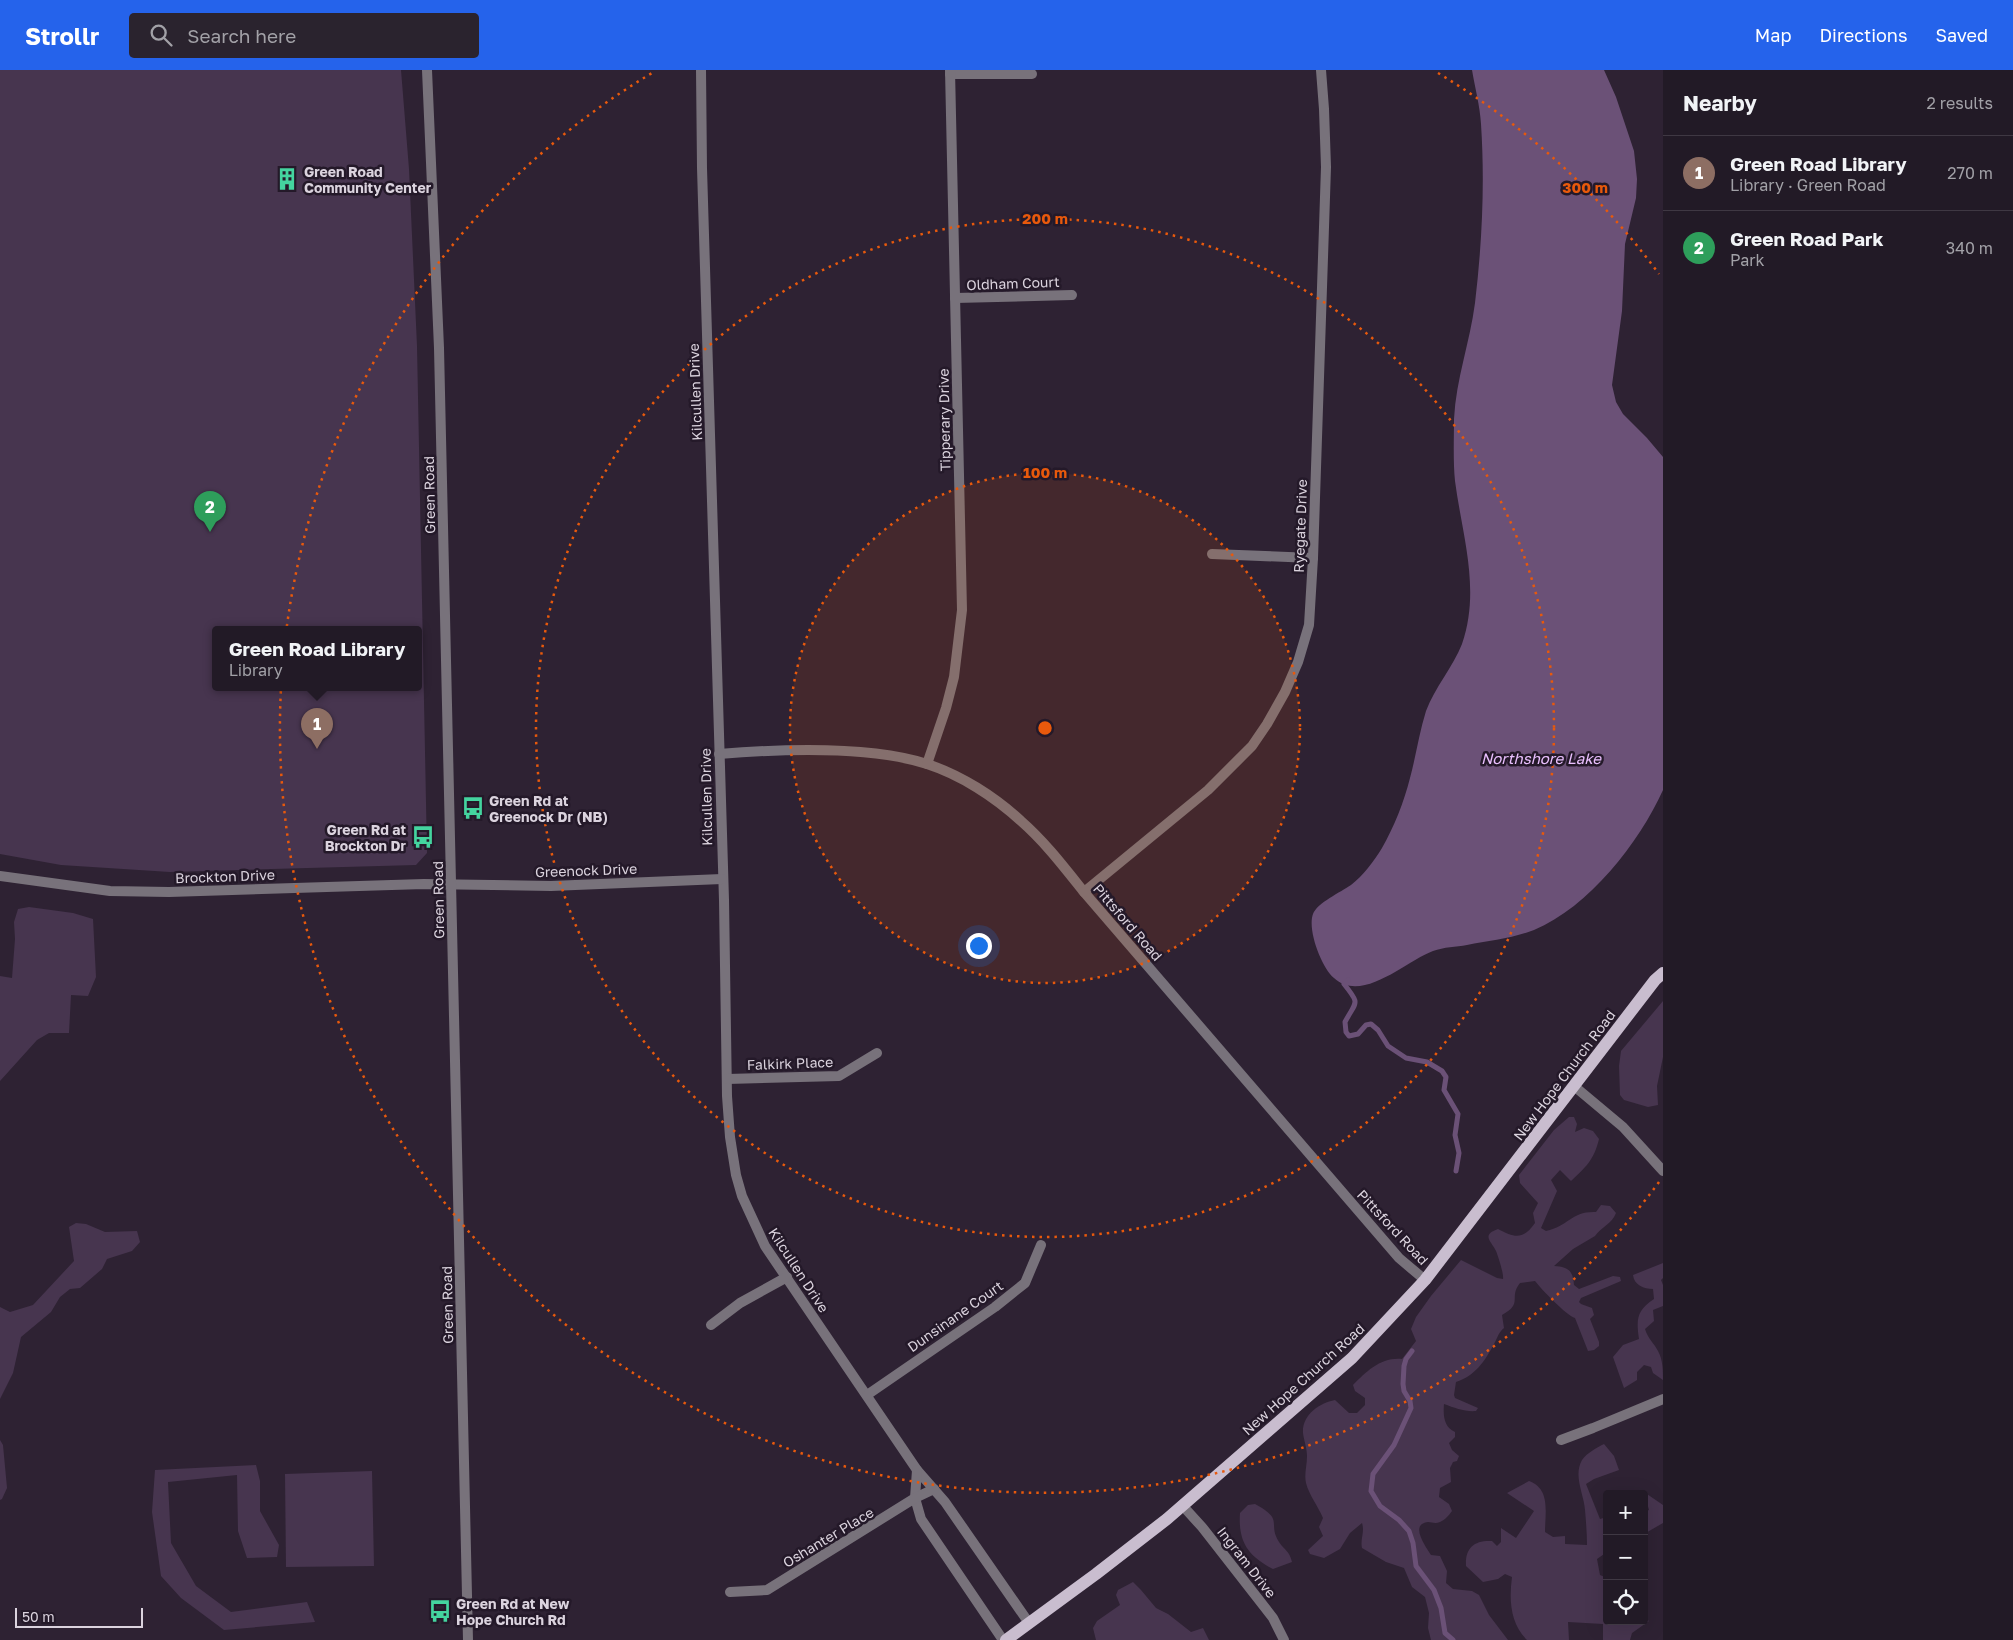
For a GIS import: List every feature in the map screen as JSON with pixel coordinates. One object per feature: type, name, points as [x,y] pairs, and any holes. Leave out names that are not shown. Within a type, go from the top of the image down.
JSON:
[{"type":"main road","name":"New Hope Church Road","points":[[1004,1640],[1096,1574],[1182,1506],[1352,1358],[1425,1280],[1655,980],[1663,973]]},
{"type":"street","name":"Green Road","points":[[427,70],[439,348],[468,1640]]},
{"type":"street","name":"Kilcullen Drive","points":[[701,70],[702,168],[727,1079],[730,1137],[736,1174],[742,1196],[765,1246],[917,1470],[934,1489],[1029,1623]]},
{"type":"street","name":"Ryegate Drive","points":[[1084,892],[1208,790],[1252,746],[1268,724],[1285,692],[1298,662],[1309,625],[1313,558],[1326,168],[1321,70]]},
{"type":"street","points":[[950,72],[1032,74]]},
{"type":"street","name":"Tipperary Drive","points":[[927,764],[946,708],[954,677],[962,610],[950,72]]},
{"type":"street","name":"Oldham Court","points":[[955,298],[1072,295]]},
{"type":"street","points":[[1212,554],[1313,558]]},
{"type":"street","name":"Pittsford Road","points":[[719,754],[834,751],[896,756],[927,764],[949,773],[974,786],[1021,821],[1057,858],[1084,892],[1399,1258],[1425,1280]]},
{"type":"street","name":"Brockton Drive","points":[[0,876],[110,891],[169,892],[451,884]]},
{"type":"street","name":"Greenock Drive","points":[[451,884],[551,886],[722,879]]},
{"type":"street","name":"Falkirk Place","points":[[727,1079],[839,1076],[877,1053]]},
{"type":"street","points":[[1574,1086],[1623,1127],[1663,1171]]},
{"type":"street","name":"Dunsinane Court","points":[[867,1395],[995,1307],[1025,1283],[1041,1245]]},
{"type":"street","points":[[711,1325],[740,1303],[787,1278]]},
{"type":"street","points":[[1561,1440],[1663,1399]]},
{"type":"street","points":[[917,1470],[915,1498],[921,1519],[1004,1640]]},
{"type":"street","name":"Oshanter Place","points":[[730,1592],[767,1590],[915,1498],[934,1489]]},
{"type":"street","name":"Ingram Drive","points":[[1182,1506],[1202,1527],[1273,1618],[1284,1640]]},
{"type":"shaded area","points":[[0,70],[401,70],[409,169],[417,346],[427,853],[416,865],[170,872],[61,865],[0,854]]},
{"type":"shaded area","points":[[29,907],[73,913],[93,919],[96,977],[88,996],[71,995],[69,1033],[49,1033],[37,1040],[0,1081],[0,976],[12,978],[15,939],[14,922],[18,909]]},
{"type":"shaded area","points":[[1663,1001],[1663,1057],[1657,1086],[1658,1105],[1648,1107],[1624,1100],[1620,1095],[1619,1066],[1621,1051]]},
{"type":"shaded area","points":[[1569,1117],[1574,1117],[1577,1124],[1575,1132],[1584,1128],[1593,1131],[1599,1139],[1589,1163],[1571,1181],[1560,1170],[1551,1180],[1557,1191],[1541,1228],[1546,1231],[1554,1229],[1575,1216],[1596,1212],[1601,1205],[1610,1206],[1616,1213],[1612,1220],[1595,1236],[1573,1249],[1554,1266],[1569,1270],[1574,1285],[1579,1289],[1613,1276],[1620,1277],[1621,1281],[1581,1298],[1579,1302],[1592,1308],[1594,1315],[1590,1319],[1599,1342],[1599,1346],[1594,1350],[1588,1351],[1575,1318],[1548,1296],[1535,1281],[1520,1283],[1515,1293],[1514,1304],[1509,1311],[1502,1315],[1504,1328],[1499,1333],[1487,1356],[1474,1372],[1456,1382],[1455,1398],[1478,1408],[1476,1411],[1468,1411],[1444,1404],[1446,1424],[1455,1432],[1455,1437],[1449,1443],[1452,1450],[1459,1456],[1450,1468],[1451,1482],[1440,1488],[1439,1497],[1449,1504],[1452,1511],[1440,1522],[1422,1524],[1419,1531],[1420,1536],[1431,1555],[1440,1556],[1447,1571],[1446,1583],[1453,1589],[1472,1591],[1479,1595],[1489,1615],[1508,1640],[1431,1640],[1428,1628],[1429,1613],[1425,1597],[1412,1587],[1404,1568],[1386,1562],[1362,1548],[1362,1523],[1350,1533],[1340,1549],[1324,1558],[1310,1554],[1308,1550],[1323,1536],[1319,1527],[1323,1518],[1306,1483],[1307,1453],[1303,1427],[1308,1415],[1323,1404],[1335,1400],[1349,1413],[1357,1413],[1365,1405],[1365,1398],[1355,1391],[1353,1385],[1375,1366],[1387,1360],[1402,1359],[1416,1341],[1411,1329],[1416,1317],[1461,1260],[1497,1278],[1503,1279],[1502,1269],[1489,1236],[1498,1229],[1518,1236],[1531,1229],[1535,1223],[1533,1213],[1538,1203],[1520,1183],[1519,1175],[1554,1130]]},
{"type":"shaded area","points":[[76,1223],[86,1224],[105,1232],[137,1231],[140,1242],[132,1251],[107,1259],[102,1269],[80,1288],[70,1289],[60,1297],[51,1312],[21,1337],[13,1373],[0,1399],[0,1307],[10,1312],[33,1305],[74,1261],[69,1227]]},
{"type":"shaded area","points":[[1663,1263],[1663,1278],[1661,1280],[1663,1285],[1663,1306],[1653,1310],[1654,1321],[1645,1329],[1660,1354],[1663,1380],[1653,1373],[1651,1367],[1644,1365],[1637,1372],[1637,1380],[1624,1388],[1613,1357],[1623,1345],[1639,1339],[1639,1316],[1644,1307],[1654,1299],[1653,1289],[1640,1286],[1635,1281],[1633,1275]]},
{"type":"shaded area","points":[[0,1440],[3,1445],[7,1488],[0,1500]]},
{"type":"shaded area","points":[[1604,1444],[1614,1456],[1619,1470],[1586,1484],[1600,1519],[1603,1518],[1603,1555],[1597,1559],[1600,1575],[1603,1576],[1603,1624],[1568,1622],[1569,1640],[1527,1640],[1517,1626],[1512,1611],[1512,1577],[1505,1574],[1498,1579],[1483,1582],[1466,1566],[1467,1554],[1472,1546],[1480,1542],[1492,1541],[1497,1546],[1501,1542],[1501,1528],[1516,1538],[1534,1511],[1507,1493],[1529,1481],[1541,1490],[1544,1496],[1546,1510],[1545,1532],[1553,1537],[1565,1536],[1565,1544],[1587,1545],[1585,1510],[1579,1472],[1582,1460]]},
{"type":"shaded area","points":[[256,1465],[260,1481],[260,1511],[279,1545],[277,1557],[247,1558],[238,1531],[237,1475],[168,1482],[171,1543],[196,1586],[231,1612],[307,1602],[315,1622],[224,1630],[181,1598],[161,1576],[152,1512],[155,1470]]},
{"type":"shaded area","points":[[372,1471],[374,1566],[286,1567],[285,1474]]},
{"type":"shaded area","points":[[1648,1495],[1663,1505],[1663,1523],[1648,1532],[1648,1510]]},
{"type":"shaded area","points":[[1255,1504],[1264,1509],[1273,1518],[1276,1536],[1292,1562],[1273,1569],[1257,1559],[1246,1547],[1241,1532],[1240,1513],[1248,1505]]},
{"type":"shaded area","points":[[1133,1582],[1156,1608],[1168,1614],[1191,1632],[1203,1628],[1209,1640],[1096,1640],[1093,1628],[1097,1621],[1120,1605],[1116,1595],[1118,1590]]},
{"type":"shaded area","points":[[1603,1625],[1643,1625],[1632,1633],[1630,1640],[1603,1640]]},
{"type":"water","name":"Northshore Lake","points":[[1472,70],[1604,70],[1616,97],[1634,151],[1637,179],[1636,198],[1625,244],[1622,311],[1612,385],[1616,402],[1623,414],[1663,457],[1663,790],[1653,810],[1626,852],[1593,890],[1554,920],[1534,930],[1518,935],[1433,951],[1371,984],[1345,985],[1329,973],[1320,958],[1312,929],[1313,914],[1324,902],[1360,877],[1382,848],[1395,823],[1405,796],[1426,711],[1462,644],[1470,603],[1468,562],[1455,481],[1454,419],[1460,375],[1475,303],[1481,236],[1483,169],[1481,124]]},
{"type":"waterway","points":[[1348,980],[1344,984],[1355,1000],[1354,1006],[1345,1022],[1346,1032],[1349,1036],[1358,1034],[1366,1025],[1371,1024],[1378,1030],[1388,1046],[1406,1058],[1427,1062],[1442,1071],[1446,1077],[1444,1090],[1458,1114],[1455,1135],[1459,1153],[1456,1171]]},
{"type":"waterway","points":[[1412,1351],[1406,1359],[1404,1366],[1403,1384],[1411,1408],[1394,1445],[1373,1474],[1371,1491],[1380,1506],[1399,1520],[1409,1531],[1413,1543],[1416,1566],[1434,1590],[1441,1608],[1445,1633],[1453,1640]]},
{"type":"place","name":"Green Road Community Center","points":[[287,179]]},
{"type":"place","name":"Green Road Park","points":[[210,532]]},
{"type":"place","name":"Green Road Library","points":[[317,749]]},
{"type":"place","name":"Green Rd at Greenock Dr (NB)","points":[[473,808]]},
{"type":"place","name":"Green Rd at Brockton Dr","points":[[423,837]]},
{"type":"place","name":"Green Rd at New Hope Church Rd","points":[[440,1611]]}]
